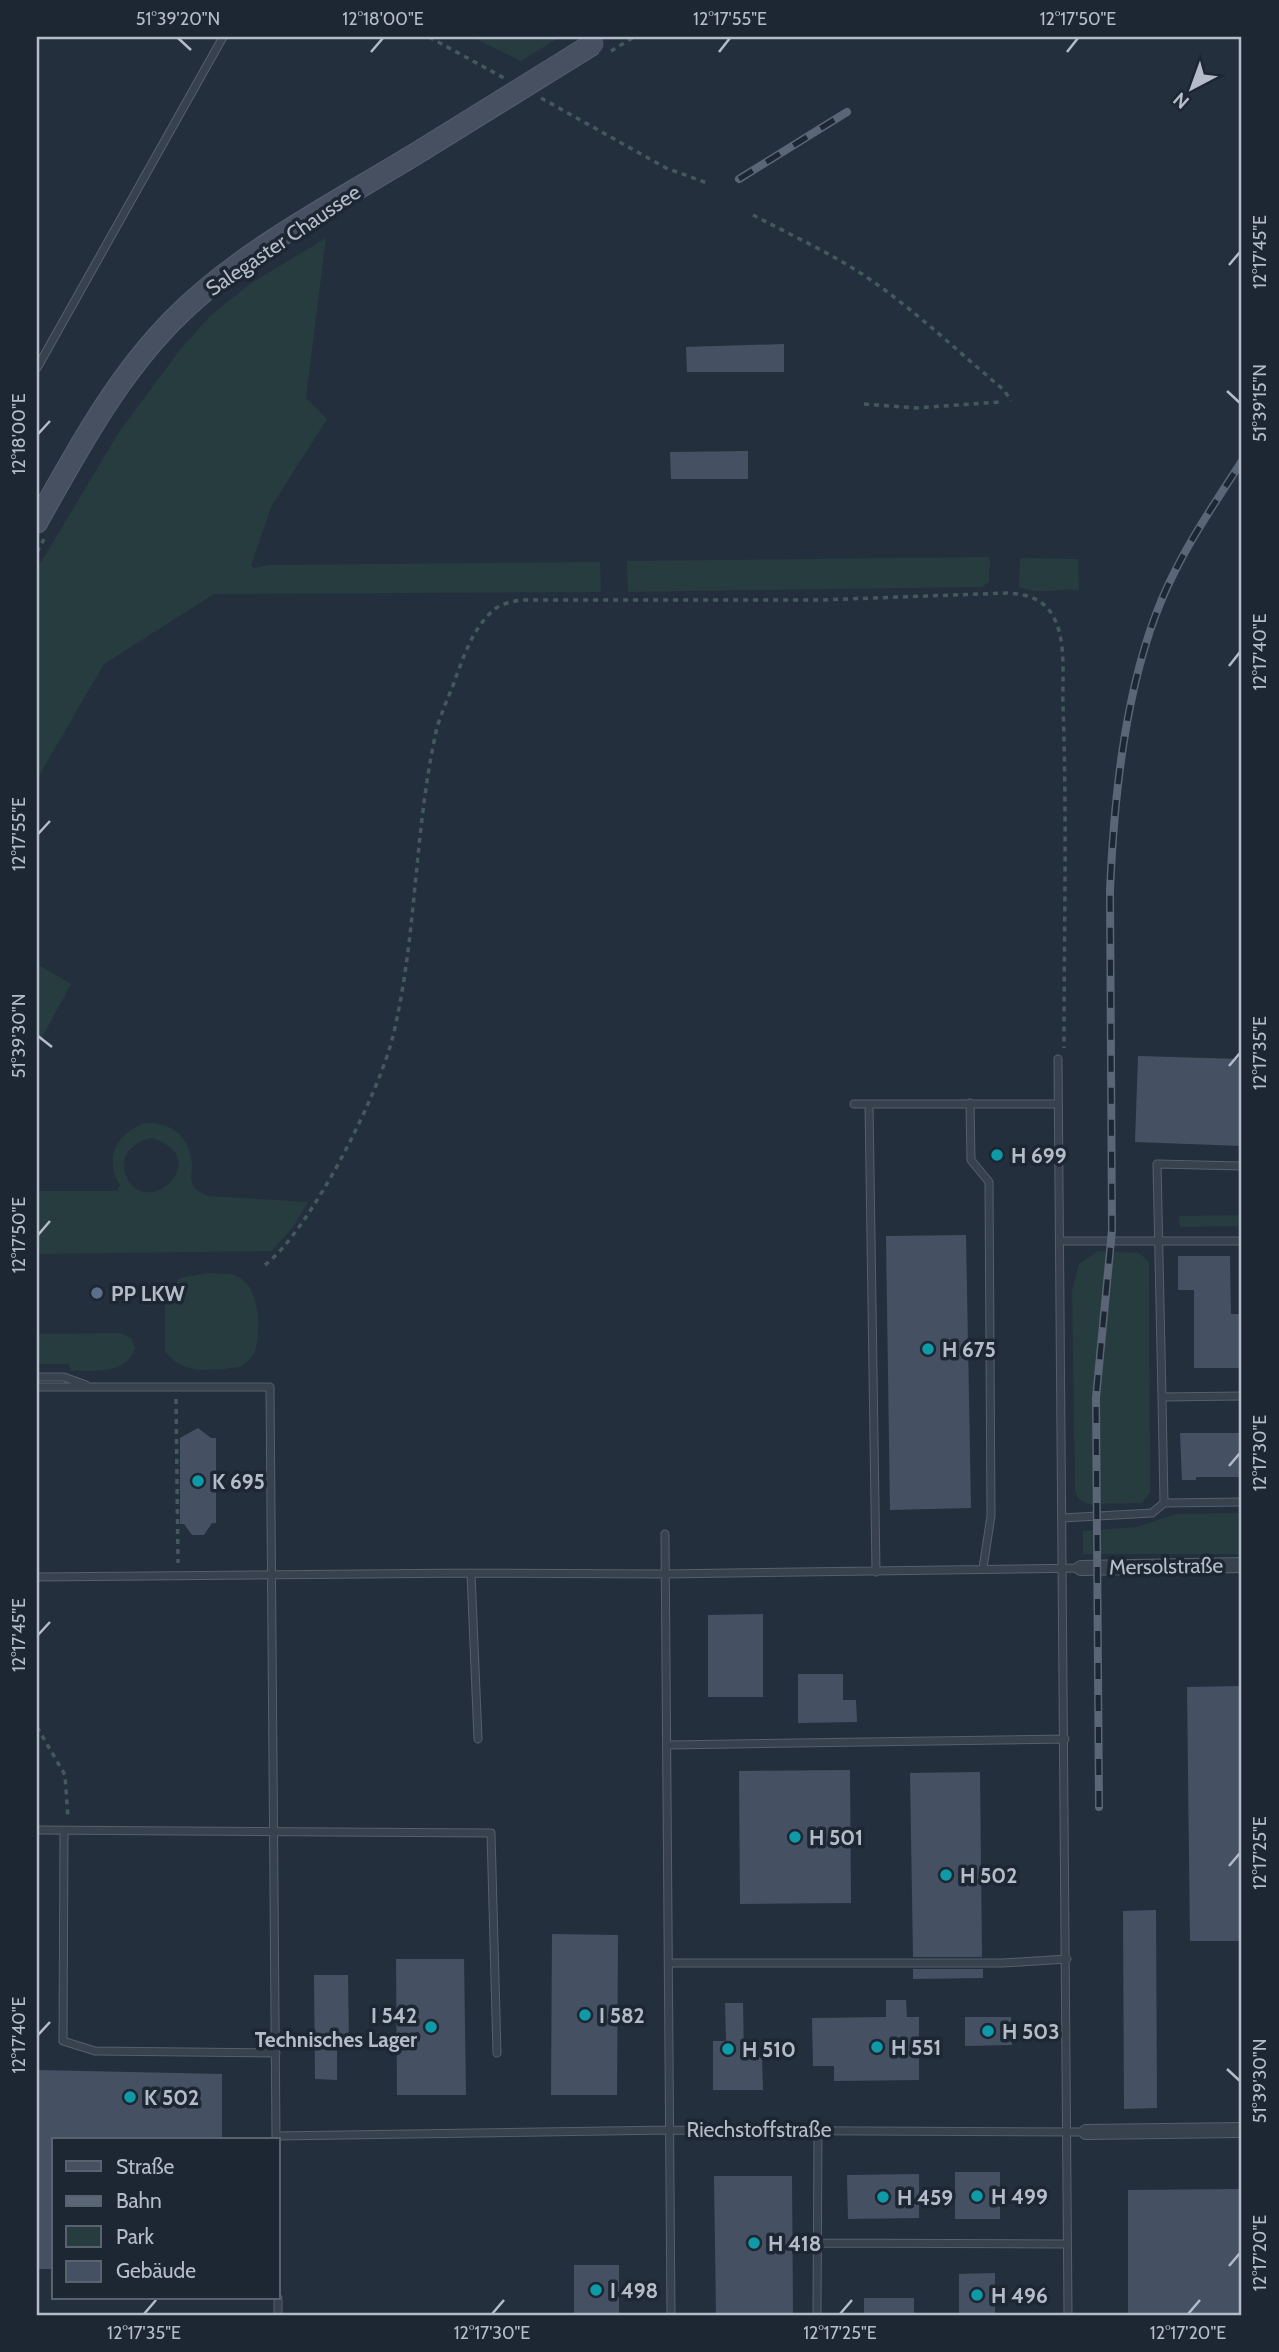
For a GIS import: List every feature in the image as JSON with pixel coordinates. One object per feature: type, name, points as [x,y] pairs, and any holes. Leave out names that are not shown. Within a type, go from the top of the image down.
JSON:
[{"type":"main road","name":"Salegaster Chaussee","points":[[44,525],[120,382],[187,306],[261,250],[422,150],[602,45]]},
{"type":"street","name":"Mersolstraße","points":[[1085,1568],[1242,1565]]},
{"type":"street","name":"Riechstoffstraße","points":[[1087,2132],[1242,2130]]},
{"type":"lane","points":[[37,368],[223,37]]},
{"type":"lane","points":[[1058,1059],[1068,2315]]},
{"type":"lane","points":[[970,1103],[971,1160],[989,1182],[991,1516],[983,1568]]},
{"type":"lane","points":[[854,1104],[1058,1104]]},
{"type":"lane","points":[[869,1104],[876,1572]]},
{"type":"lane","points":[[1164,1503],[1157,1164],[1242,1166]]},
{"type":"lane","points":[[1060,1241],[1242,1241]]},
{"type":"lane","points":[[37,1377],[64,1377],[94,1387]]},
{"type":"lane","points":[[37,1387],[270,1387],[276,2138]]},
{"type":"lane","points":[[1162,1397],[1242,1396]]},
{"type":"lane","points":[[1062,1518],[1152,1513],[1164,1503],[1242,1502]]},
{"type":"lane","points":[[665,1534],[669,1745],[671,2315]]},
{"type":"lane","points":[[37,1577],[665,1574],[1085,1568]]},
{"type":"lane","points":[[471,1573],[478,1739]]},
{"type":"lane","points":[[669,1745],[1065,1740]]},
{"type":"lane","points":[[37,1830],[491,1833],[497,2053]]},
{"type":"lane","points":[[67,1830],[63,2041],[94,2051],[276,2053]]},
{"type":"lane","points":[[670,1963],[1003,1963],[1066,1959]]},
{"type":"lane","points":[[817,2315],[818,2129]]},
{"type":"lane","name":"Riechstoffstraße","points":[[276,2138],[670,2130],[1087,2132]]},
{"type":"lane","points":[[818,2243],[1067,2244]]},
{"type":"path","points":[[429,37],[515,84]]},
{"type":"path","points":[[602,45],[634,37]]},
{"type":"path","points":[[538,97],[666,169],[710,184]]},
{"type":"path","points":[[753,215],[864,276],[930,324],[941,338],[1004,390],[1011,401]]},
{"type":"path","points":[[864,404],[916,408],[999,402]]},
{"type":"path","points":[[37,552],[44,525]]},
{"type":"path","points":[[265,1265],[276,1256],[311,1210],[357,1128],[393,1038],[409,948],[423,811],[437,729],[470,640],[496,607],[519,600],[820,600],[1007,593],[1027,595],[1040,602],[1052,614],[1059,630],[1062,669],[1064,1057],[1058,1059]]},
{"type":"path","points":[[175,1387],[178,1576]]},
{"type":"path","points":[[37,1727],[65,1775],[67,1830]]},
{"type":"green space","points":[[472,37],[560,37],[521,61]]},
{"type":"green space","points":[[326,238],[306,398],[327,419],[271,507],[251,566],[600,562],[601,592],[214,594],[104,664],[37,779],[37,569],[119,432],[179,351],[210,316],[250,284]]},
{"type":"green space","points":[[990,557],[989,582],[982,587],[628,592],[627,561]]},
{"type":"green space","points":[[1020,558],[1078,559],[1079,591],[1036,591],[1019,587]]},
{"type":"green space","points":[[37,964],[71,984],[37,1047]]},
{"type":"green space","points":[[156,1123],[179,1134],[191,1156],[193,1185],[205,1195],[308,1202],[293,1227],[272,1251],[37,1254],[37,1191],[117,1191],[120,1185],[115,1175],[113,1156],[121,1139],[136,1127]],"holes":[[[152,1138],[170,1147],[178,1159],[177,1171],[170,1182],[160,1189],[147,1192],[135,1188],[126,1176],[124,1168],[129,1150],[139,1142]]]},
{"type":"green space","points":[[1242,1215],[1242,1226],[1180,1227],[1179,1216]]},
{"type":"green space","points":[[1098,1251],[1139,1253],[1149,1262],[1150,1492],[1142,1503],[1088,1504],[1078,1499],[1075,1490],[1072,1291],[1079,1264]]},
{"type":"green space","points":[[207,1273],[236,1276],[247,1284],[252,1292],[258,1333],[251,1359],[240,1367],[209,1370],[189,1368],[172,1359],[165,1351],[165,1295],[180,1278]]},
{"type":"green space","points":[[121,1333],[131,1338],[135,1348],[131,1357],[117,1367],[71,1371],[69,1364],[37,1364],[37,1334]]},
{"type":"green space","points":[[1242,1513],[1242,1554],[1083,1554],[1083,1531],[1137,1527],[1176,1514]]},
{"type":"building","points":[[784,344],[784,372],[687,372],[686,347]]},
{"type":"building","points":[[748,451],[748,479],[671,479],[670,452]]},
{"type":"building","points":[[1138,1056],[1242,1059],[1242,1146],[1135,1142]]},
{"type":"building","name":"H 675","points":[[966,1235],[971,1508],[890,1510],[886,1236]]},
{"type":"building","points":[[1178,1256],[1230,1256],[1231,1314],[1242,1314],[1242,1368],[1194,1368],[1194,1290],[1178,1290]]},
{"type":"building","name":"K 695","points":[[198,1428],[211,1438],[216,1438],[216,1523],[212,1523],[204,1535],[192,1535],[184,1524],[180,1524],[180,1438]]},
{"type":"building","points":[[1180,1433],[1242,1433],[1242,1477],[1196,1477],[1196,1480],[1182,1480]]},
{"type":"building","points":[[763,1614],[763,1697],[708,1697],[708,1615]]},
{"type":"building","points":[[798,1674],[843,1674],[843,1700],[856,1700],[857,1722],[798,1723]]},
{"type":"building","points":[[1242,1686],[1242,1941],[1190,1941],[1187,1687]]},
{"type":"building","name":"H 501","points":[[850,1770],[851,1903],[740,1904],[739,1771]]},
{"type":"building","name":"H 502","points":[[980,1772],[982,1957],[913,1957],[910,1773]]},
{"type":"building","points":[[1156,1910],[1157,2108],[1124,2109],[1123,1911]]},
{"type":"building","name":"I 582","points":[[552,1934],[618,1935],[617,2095],[551,2095]]},
{"type":"building","name":"I 542 Technisches Lager","points":[[396,1959],[464,1959],[466,2095],[397,2095]]},
{"type":"building","points":[[913,1969],[983,1969],[983,1978],[913,1979]]},
{"type":"building","points":[[314,1975],[348,1975],[349,2047],[337,2047],[337,2080],[315,2079]]},
{"type":"building","name":"H 551","points":[[886,2000],[906,2000],[907,2017],[919,2017],[919,2039],[941,2039],[941,2055],[919,2056],[919,2080],[834,2081],[834,2066],[813,2066],[812,2018],[886,2017]]},
{"type":"building","name":"H 510","points":[[725,2003],[743,2003],[744,2057],[762,2057],[763,2090],[713,2090],[713,2041],[726,2041]]},
{"type":"building","name":"H 503","points":[[965,2017],[1011,2017],[1012,2045],[965,2046]]},
{"type":"building","name":"K 502","points":[[37,2070],[222,2074],[222,2138],[52,2138],[52,2269],[37,2269]]},
{"type":"building","name":"H 499","points":[[955,2172],[1000,2172],[1000,2219],[955,2219]]},
{"type":"building","name":"H 459","points":[[919,2174],[919,2218],[848,2219],[847,2175]]},
{"type":"building","name":"H 418","points":[[714,2176],[792,2176],[793,2315],[716,2315]]},
{"type":"building","points":[[1242,2189],[1242,2315],[1128,2315],[1128,2190]]},
{"type":"building","name":"I 498","points":[[574,2265],[619,2265],[619,2315],[574,2315]]},
{"type":"building","name":"H 496","points":[[995,2273],[995,2315],[959,2315],[959,2274]]},
{"type":"building","points":[[864,2298],[914,2298],[914,2315],[864,2315]]},
{"type":"railway","points":[[739,179],[847,112]]},
{"type":"railway","points":[[1099,1807],[1096,1398],[1112,1230],[1110,891],[1118,781],[1130,705],[1149,633],[1162,599],[1189,545],[1242,461]]},
{"type":"place","name":"H 699","points":[[997,1155]]},
{"type":"place","name":"PP LKW","points":[[97,1293]]},
{"type":"place","name":"H 675","points":[[928,1349]]},
{"type":"place","name":"K 695","points":[[198,1481]]},
{"type":"place","name":"H 501","points":[[795,1837]]},
{"type":"place","name":"H 502","points":[[946,1875]]},
{"type":"place","name":"I 582","points":[[585,2015]]},
{"type":"place","name":"I 542 Technisches Lager","points":[[431,2027]]},
{"type":"place","name":"H 503","points":[[988,2031]]},
{"type":"place","name":"H 551","points":[[877,2047]]},
{"type":"place","name":"H 510","points":[[728,2049]]},
{"type":"place","name":"K 502","points":[[130,2097]]},
{"type":"place","name":"H 499","points":[[977,2196]]},
{"type":"place","name":"H 459","points":[[883,2197]]},
{"type":"place","name":"H 418","points":[[754,2243]]},
{"type":"place","name":"I 498","points":[[596,2290]]},
{"type":"place","name":"H 496","points":[[977,2295]]}]
